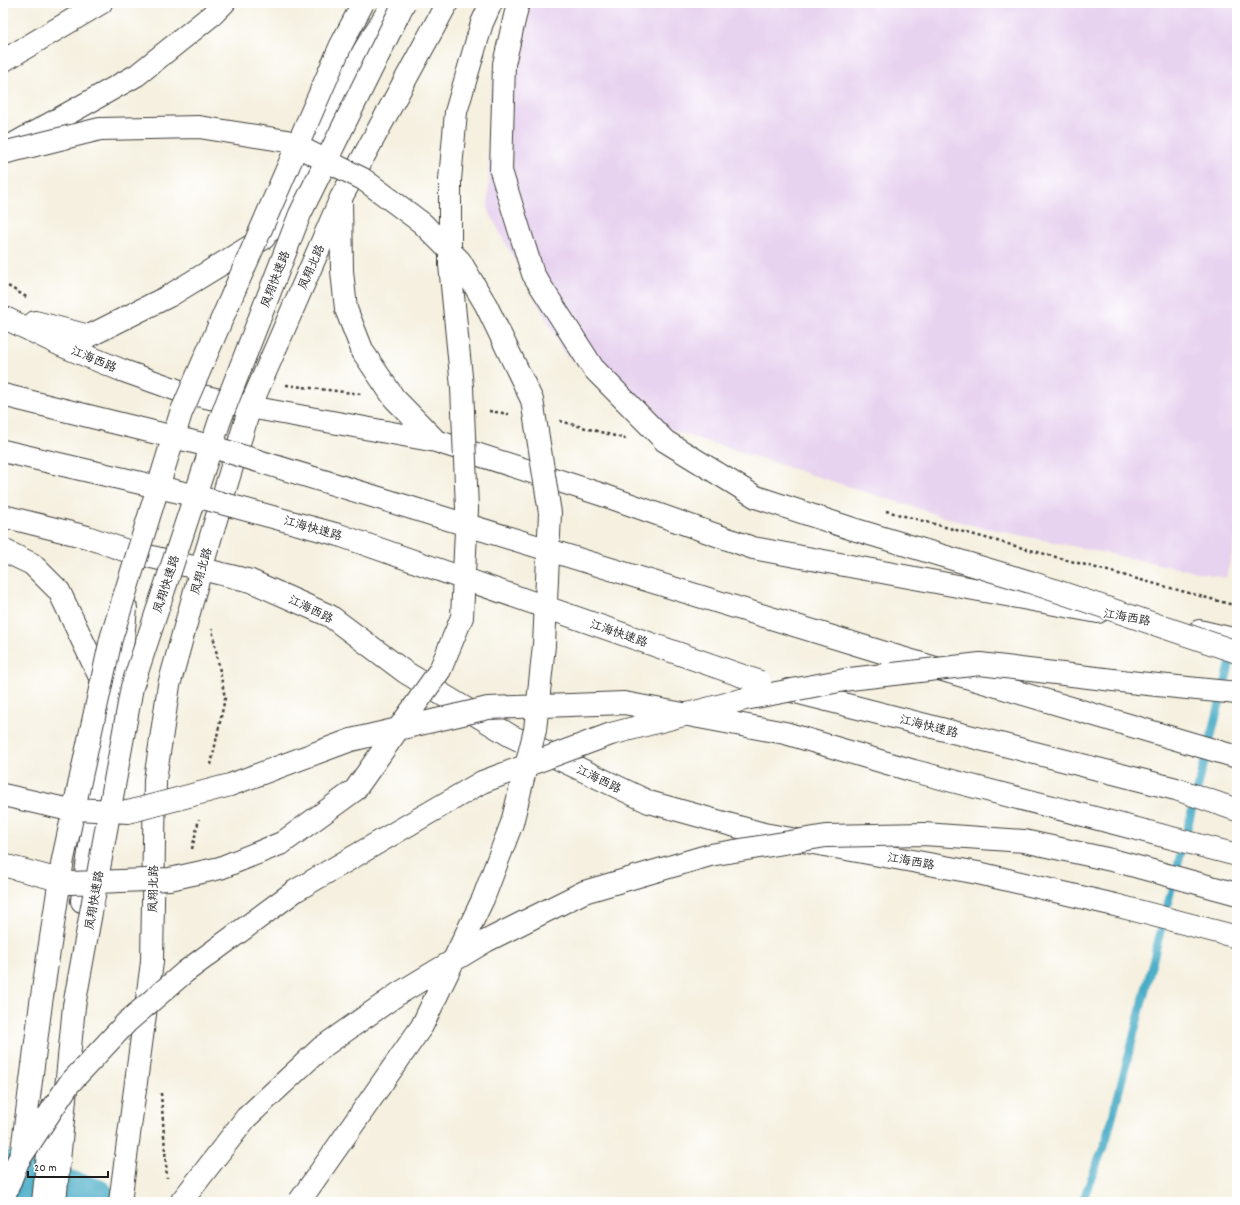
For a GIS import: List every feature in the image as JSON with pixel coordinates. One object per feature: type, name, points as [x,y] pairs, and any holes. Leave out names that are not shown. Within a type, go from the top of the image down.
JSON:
[{"type":"main road","points":[[3,61],[101,3]]},
{"type":"main road","points":[[3,150],[138,75],[212,15],[224,3]]},
{"type":"main road","points":[[16,1202],[41,1003],[63,859],[111,639],[181,413],[338,52],[363,3]]},
{"type":"main road","points":[[43,1202],[49,1129],[102,763],[116,711],[126,602],[127,551],[180,391],[190,366],[268,235],[348,77],[393,3]]},
{"type":"main road","name":"凤翔快速路","points":[[55,1202],[74,1006],[132,687],[220,420],[297,222],[404,3]]},
{"type":"main road","name":"凤翔北路","points":[[122,1193],[152,962],[155,780],[169,685],[201,569],[250,407],[341,198],[447,3]]},
{"type":"main road","points":[[3,865],[71,883],[170,879],[220,868],[282,843],[355,790],[440,670],[462,617],[467,509],[462,387],[450,265],[450,180],[456,112],[482,23],[491,3]]},
{"type":"main road","points":[[518,3],[504,64],[501,171],[533,274],[593,368],[665,441],[756,496],[853,528],[1030,582],[1237,652]]},
{"type":"main road","points":[[3,154],[100,129],[199,127],[287,141],[363,179],[422,223],[460,261],[486,305],[532,400],[550,513],[544,645],[535,730],[512,823],[482,899],[422,1026],[299,1202]]},
{"type":"main road","points":[[341,198],[342,271],[346,309],[363,352],[394,398],[436,441]]},
{"type":"main road","points":[[3,315],[89,336],[169,296],[268,235]]},
{"type":"main road","name":"江海西路","points":[[3,315],[84,355],[180,391],[250,407],[436,441],[606,496],[753,548],[1212,633],[1237,640]]},
{"type":"main road","points":[[3,395],[206,445],[885,653],[1189,744],[1234,756]]},
{"type":"main road","name":"江海快速路","points":[[3,451],[188,494],[339,535],[760,682],[1176,789],[1227,808]]},
{"type":"main road","name":"江海西路","points":[[3,516],[87,537],[127,551],[251,580],[330,616],[405,672],[511,736],[649,802],[764,834],[978,873],[1115,905],[1228,935]]},
{"type":"main road","points":[[3,550],[32,564],[59,591],[116,711]]},
{"type":"main road","points":[[3,1199],[18,1161],[69,1084],[127,1022],[185,972],[295,891],[482,782],[611,734],[745,699],[850,679],[980,664],[1237,693]]},
{"type":"main road","points":[[3,794],[61,808],[128,812],[230,785],[351,740],[488,708],[624,703],[785,733],[914,771],[1237,855]]},
{"type":"main road","points":[[181,1202],[246,1118],[321,1048],[398,994],[486,941],[584,892],[710,855],[826,836],[924,834],[1024,842],[1116,861],[1237,894]]},
{"type":"path","points":[[3,283],[30,299]]},
{"type":"path","points":[[261,382],[394,398]]},
{"type":"path","points":[[485,410],[516,415]]},
{"type":"path","points":[[553,420],[629,440]]},
{"type":"path","points":[[880,509],[1237,606]]},
{"type":"shaded area","points":[[510,3],[1237,3],[1237,533],[1226,578],[967,524],[649,423],[564,353],[488,210],[490,97]]},
{"type":"waterway","points":[[1082,1202],[1107,1138],[1233,652]]},
{"type":"waterway","points":[[3,1174],[93,1202]]}]
